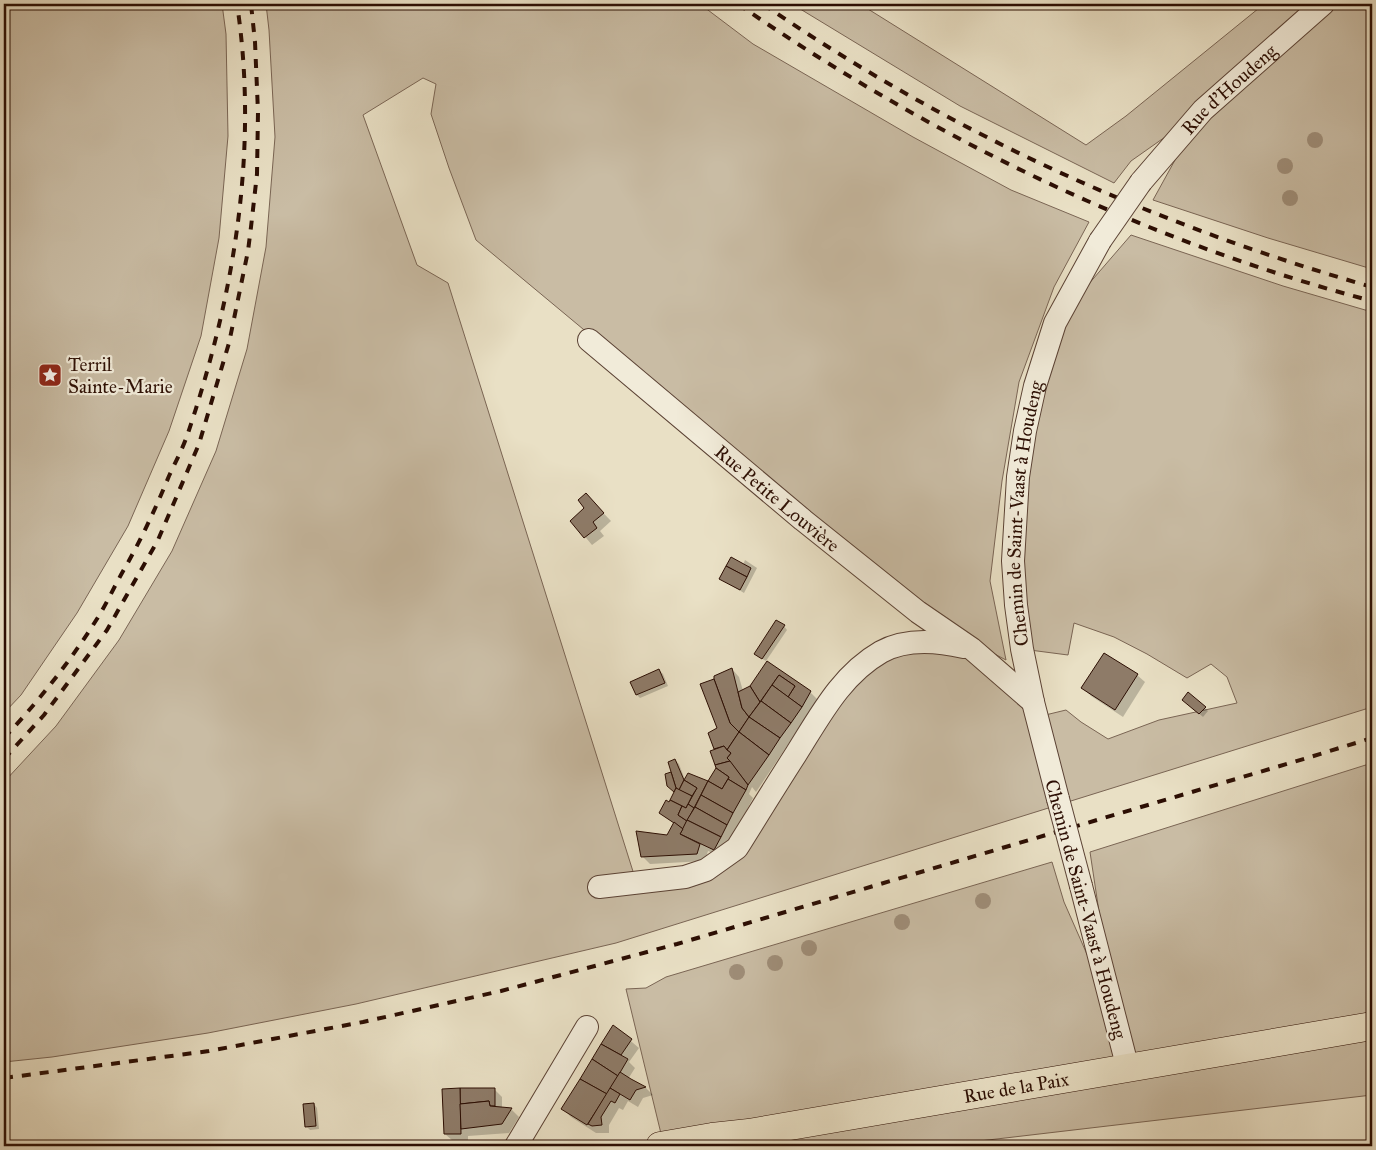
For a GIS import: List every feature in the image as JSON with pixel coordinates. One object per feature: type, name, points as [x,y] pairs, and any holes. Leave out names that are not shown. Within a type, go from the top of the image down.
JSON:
[{"type":"main road","name":"Rue de la Paix","points":[[660,1146],[750,1133],[1372,1026]]},
{"type":"street","name":"Rue d'Houdeng","points":[[1141,182],[1203,110],[1323,4]]},
{"type":"street","name":"Chemin de Saint-Vaast à Houdeng","points":[[1128,1069],[1033,702],[1018,622],[1013,561],[1018,477],[1025,431],[1035,386],[1056,323],[1100,241],[1141,182]]},
{"type":"street","name":"Rue Petite Louvière","points":[[589,340],[803,520],[902,600],[972,648],[1033,702]]},
{"type":"street","points":[[599,887],[685,877],[706,870],[737,848],[833,695],[856,670],[882,651],[911,644],[946,643],[972,648]]},
{"type":"street","points":[[516,1146],[587,1027]]},
{"type":"shaded area","points":[[4,4],[222,4],[226,34],[228,136],[219,238],[201,336],[169,431],[128,526],[77,613],[21,695],[4,713]]},
{"type":"shaded area","points":[[266,4],[700,4],[753,44],[913,137],[1011,190],[1089,222],[1054,287],[1019,382],[1002,481],[990,581],[1006,660],[964,638],[869,567],[476,240],[431,114],[436,84],[423,78],[363,115],[417,265],[448,283],[636,881],[724,858],[833,695],[882,651],[972,649],[1037,717],[1066,710],[1108,739],[1159,720],[1237,703],[1227,677],[1211,664],[1187,678],[1114,637],[1074,623],[1068,655],[1022,649],[1013,561],[1055,323],[1131,235],[1283,286],[1372,312],[1372,707],[616,943],[356,1004],[208,1033],[52,1057],[4,1062],[4,782],[56,726],[119,640],[172,551],[216,451],[247,349],[266,247],[275,137]]},
{"type":"shaded area","points":[[792,4],[860,4],[1086,145],[1126,116],[1264,4],[1372,4],[1372,269],[1268,238],[1153,200],[1202,111],[1131,161],[1114,183],[960,106]]},
{"type":"shaded area","points":[[1372,763],[1372,1095],[937,1146],[664,1146],[626,989],[646,988],[666,977],[1052,862],[1064,902],[1115,1018],[1090,852]]},
{"type":"building","points":[[586,493],[604,513],[593,522],[597,528],[584,538],[570,521],[584,508],[578,500]]},
{"type":"building","points":[[731,557],[751,568],[747,577],[726,566]]},
{"type":"building","points":[[726,566],[747,577],[740,590],[719,579]]},
{"type":"building","points":[[776,620],[785,625],[762,659],[754,654]]},
{"type":"building","points":[[1104,653],[1138,674],[1115,710],[1081,688]]},
{"type":"building","points":[[767,661],[811,691],[802,707],[788,697],[795,686],[779,675],[760,702],[750,686]]},
{"type":"building","points":[[732,668],[742,708],[749,717],[739,732],[730,723],[714,679],[714,676]]},
{"type":"building","points":[[659,669],[665,683],[636,695],[630,682]]},
{"type":"building","points":[[779,675],[795,686],[788,697],[772,685]]},
{"type":"building","points":[[714,679],[730,723],[739,732],[727,750],[724,746],[714,749],[708,733],[717,728],[700,684]]},
{"type":"building","points":[[772,685],[802,707],[791,723],[761,701]]},
{"type":"building","points":[[750,686],[760,702],[749,717],[742,708],[738,692]]},
{"type":"building","points":[[1188,692],[1206,707],[1199,714],[1182,700]]},
{"type":"building","points":[[761,701],[791,723],[780,738],[749,717]]},
{"type":"building","points":[[749,717],[780,738],[769,755],[739,732]]},
{"type":"building","points":[[739,732],[769,755],[748,785],[727,758],[731,753],[727,750]]},
{"type":"building","points":[[724,746],[731,753],[727,758],[730,761],[715,765],[710,751]]},
{"type":"building","points":[[675,759],[684,780],[679,790],[676,788],[668,762]]},
{"type":"building","points":[[730,761],[748,785],[746,790],[728,779],[729,777],[716,768],[715,765]]},
{"type":"building","points":[[716,768],[729,777],[722,789],[708,781]]},
{"type":"building","points":[[671,772],[676,788],[674,792],[667,786],[665,774]]},
{"type":"building","points":[[688,773],[708,781],[694,808],[688,804],[697,788],[684,780]]},
{"type":"building","points":[[728,779],[746,790],[733,813],[701,795],[708,781],[722,789]]},
{"type":"building","points":[[684,780],[697,788],[692,796],[679,790]]},
{"type":"building","points":[[676,788],[692,796],[686,808],[670,800]]},
{"type":"building","points":[[701,795],[733,813],[727,825],[695,807]]},
{"type":"building","points":[[666,800],[682,806],[678,815],[687,821],[683,829],[659,813]]},
{"type":"building","points":[[688,804],[694,808],[687,821],[678,815],[682,806],[686,808]]},
{"type":"building","points":[[695,807],[727,825],[721,837],[687,820]]},
{"type":"building","points":[[687,820],[721,837],[714,850],[680,834]]},
{"type":"building","points":[[674,822],[683,829],[680,834],[700,844],[697,854],[641,857],[636,831],[667,835]]},
{"type":"building","points":[[613,1025],[632,1039],[621,1055],[601,1044]]},
{"type":"building","points":[[601,1044],[628,1059],[618,1076],[592,1059]]},
{"type":"building","points":[[592,1059],[618,1076],[607,1094],[580,1079]]},
{"type":"building","points":[[620,1072],[646,1087],[636,1090],[630,1100],[610,1088]]},
{"type":"building","points":[[580,1079],[607,1094],[587,1125],[561,1109]]},
{"type":"building","points":[[460,1088],[495,1088],[495,1106],[490,1106],[489,1101],[460,1104]]},
{"type":"building","points":[[460,1088],[461,1134],[444,1134],[442,1089]]},
{"type":"building","points":[[610,1088],[620,1094],[615,1103],[611,1101],[601,1117],[602,1125],[592,1126],[588,1124]]},
{"type":"building","points":[[489,1101],[490,1106],[512,1108],[502,1124],[461,1129],[460,1104]]},
{"type":"building","points":[[314,1103],[316,1126],[305,1127],[303,1104]]},
{"type":"railway","points":[[4,738],[52,682],[99,616],[147,526],[181,451],[204,384],[229,277],[238,223],[243,168],[245,114],[243,59],[237,4]]},
{"type":"railway","points":[[4,759],[44,715],[107,630],[158,540],[199,444],[229,343],[248,251],[251,227],[257,174],[258,112],[255,42],[251,4]]},
{"type":"railway","points":[[738,4],[812,53],[887,99],[964,141],[1042,180],[1122,216],[1204,248],[1287,277],[1372,301]]},
{"type":"railway","points":[[763,4],[834,51],[907,94],[981,134],[1056,171],[1132,204],[1211,234],[1290,262],[1372,287]]},
{"type":"railway","points":[[4,1078],[209,1051],[363,1022],[501,991],[677,944],[1372,738]]},
{"type":"place","name":"Terril Sainte-Marie","points":[[50,375]]}]
